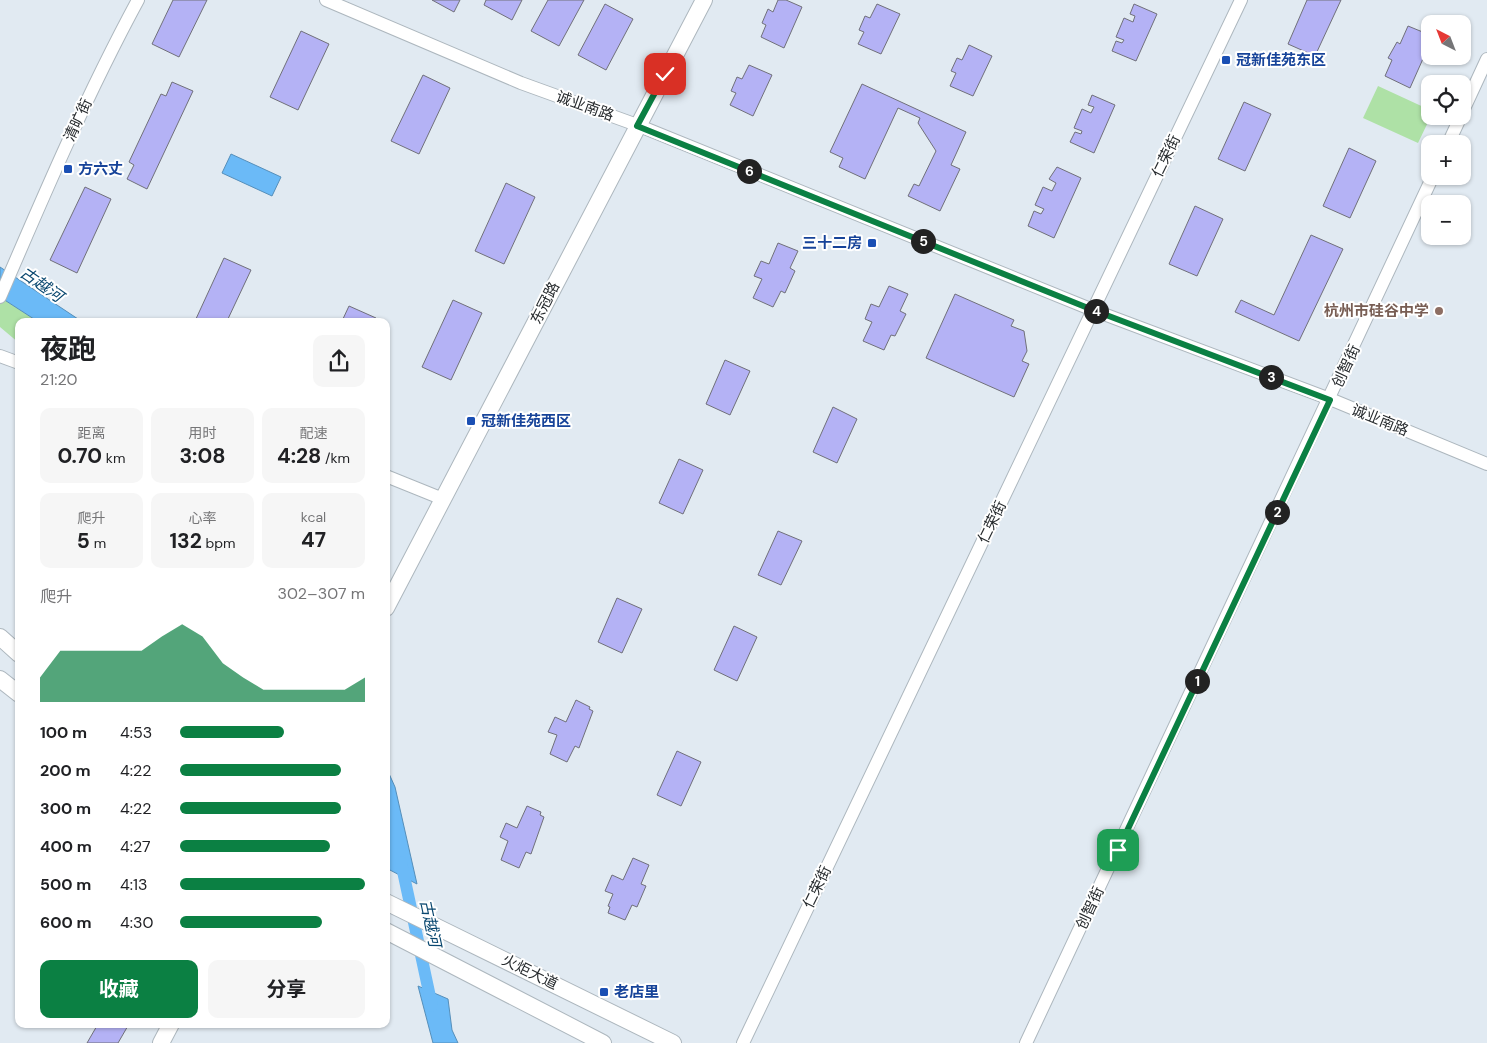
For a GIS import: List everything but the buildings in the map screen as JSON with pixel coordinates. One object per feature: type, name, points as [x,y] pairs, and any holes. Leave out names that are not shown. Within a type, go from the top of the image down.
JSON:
[{"type":"main road","name":"东冠路","points":[[390,600],[704,0]]},
{"type":"main road","points":[[0,637],[15,650]]},
{"type":"main road","points":[[0,679],[15,691]]},
{"type":"main road","name":"火炬大道","points":[[390,904],[673,1043]]},
{"type":"main road","name":"火炬大道","points":[[393,935],[603,1043]]},
{"type":"main road","points":[[161,1043],[169,1028]]},
{"type":"street","name":"清旷街","points":[[0,297],[105,62],[138,0]]},
{"type":"street","name":"诚业南路","points":[[326,0],[521,83],[637,126],[1093,310],[1330,400],[1487,464]]},
{"type":"street","name":"仁荣街","points":[[743,1043],[1241,0]]},
{"type":"street","points":[[1471,94],[1487,59]]},
{"type":"street","name":"创智街","points":[[1026,1043],[1430,185]]},
{"type":"street","points":[[0,356],[15,362]]},
{"type":"street","points":[[390,478],[443,498]]},
{"type":"green space","points":[[1378,86],[1421,106],[1421,125],[1427,125],[1418,143],[1363,118]]},
{"type":"green space","points":[[0,297],[32,318],[15,318],[15,340],[0,327]]},
{"type":"water","points":[[231,154],[281,177],[272,196],[222,173]]},
{"type":"water","points":[[0,267],[76,318],[32,318],[0,297]]},
{"type":"water","points":[[390,776],[395,787],[417,884],[390,870]]},
{"type":"water","points":[[418,986],[448,999],[452,1030],[458,1043],[433,1043]]},
{"type":"waterway","name":"古越河","points":[[401,862],[432,1006]]},
{"type":"place","name":"冠新佳苑东区","points":[[1226,60]]},
{"type":"place","name":"方六丈","points":[[68,169]]},
{"type":"place","name":"三十二房","points":[[872,243]]},
{"type":"place","name":"杭州市硅谷中学","points":[[1439,311]]},
{"type":"place","name":"冠新佳苑西区","points":[[471,421]]},
{"type":"place","name":"老店里","points":[[604,992]]},
{"type":"route","points":[[665,74],[637,126],[1093,310],[1330,400],[1118,850]]}]
